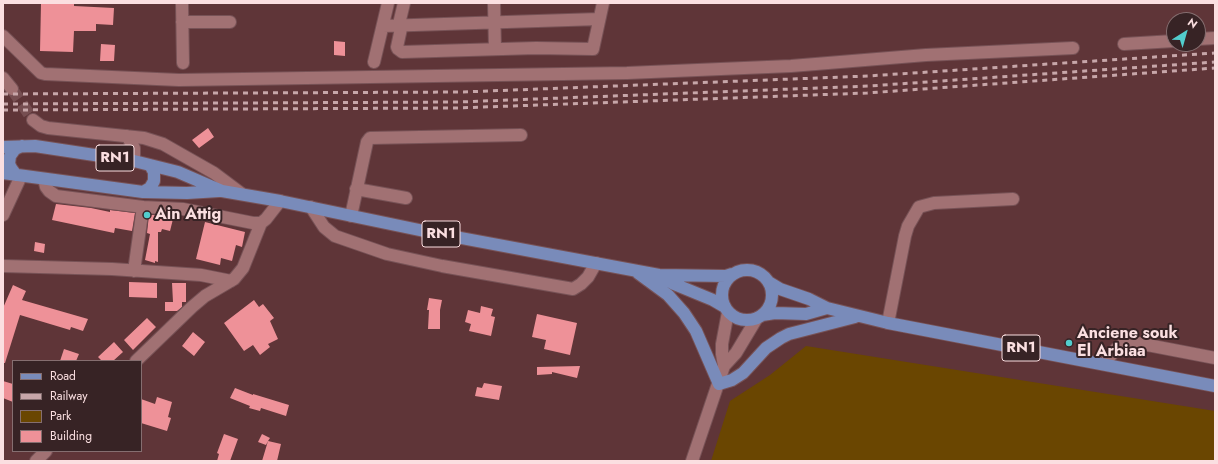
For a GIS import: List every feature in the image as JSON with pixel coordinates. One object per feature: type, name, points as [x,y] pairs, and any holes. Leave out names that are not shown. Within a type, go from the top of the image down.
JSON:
[{"type":"main road","points":[[18,175],[10,168],[10,160],[12,152],[22,146]]},
{"type":"main road","name":"RN1","points":[[3,147],[35,146],[134,161],[178,172],[222,191]]},
{"type":"main road","points":[[143,192],[150,188],[154,181],[154,172],[150,165]]},
{"type":"main road","name":"RN1","points":[[3,173],[143,192],[186,193],[222,191],[659,275],[726,276],[732,274]]},
{"type":"main road","points":[[633,270],[658,287],[677,304],[684,313],[696,331],[719,384],[732,380],[743,373],[766,348],[789,334],[859,316]]},
{"type":"main road","points":[[744,270],[756,271],[770,283],[772,288],[772,300],[770,306],[759,317],[751,320],[738,319],[727,309],[722,301],[722,289],[732,274],[744,270]]},
{"type":"main road","name":"RN1","points":[[659,275],[674,284],[714,300],[727,309]]},
{"type":"main road","name":"RN1","points":[[770,283],[780,289],[809,299],[827,308],[888,323],[1215,386]]},
{"type":"main road","name":"RN1","points":[[759,317],[775,313],[806,314],[827,308]]},
{"type":"street","points":[[182,3],[183,64]]},
{"type":"street","points":[[374,62],[388,3]]},
{"type":"street","points":[[404,3],[397,46],[402,52],[536,48],[593,49],[603,3]]},
{"type":"street","points":[[494,3],[495,49]]},
{"type":"street","points":[[383,26],[401,24],[599,19]]},
{"type":"street","points":[[182,22],[230,22]]},
{"type":"street","points":[[3,36],[41,73],[45,74],[179,80],[627,73],[791,66],[926,55],[1073,48]]},
{"type":"street","points":[[1124,44],[1166,41]]},
{"type":"street","points":[[3,78],[12,89]]},
{"type":"street","points":[[33,120],[41,126],[48,128],[144,138],[163,144],[214,173],[242,194]]},
{"type":"street","points":[[351,216],[367,142],[370,138],[521,135]]},
{"type":"street","points":[[127,136],[134,148],[134,161]]},
{"type":"street","points":[[3,215],[18,175]]},
{"type":"street","points":[[44,179],[44,183],[48,191],[56,196],[143,207],[183,209],[253,223],[261,223],[266,220],[280,201]]},
{"type":"street","points":[[356,188],[406,198]]},
{"type":"street","points":[[888,323],[905,236],[908,226],[919,207],[934,203],[1012,199]]},
{"type":"street","points":[[134,271],[143,207]]},
{"type":"street","points":[[311,207],[324,227],[335,236],[387,254],[442,266],[573,289],[582,284],[596,263]]},
{"type":"street","points":[[137,360],[205,296],[231,281],[240,273],[261,223]]},
{"type":"street","points":[[3,266],[112,269],[201,275],[231,281]]},
{"type":"street","points":[[692,461],[724,366],[722,344],[727,309]]},
{"type":"street","points":[[724,366],[736,353],[759,317]]},
{"type":"street","points":[[1105,364],[1116,349],[1132,342],[1215,358]]},
{"type":"street","points":[[36,461],[45,452]]},
{"type":"green space","points":[[806,346],[1215,411],[1215,461],[711,461],[730,401],[770,375]]},
{"type":"building","points":[[41,3],[74,3],[74,6],[114,8],[113,25],[96,24],[96,31],[74,31],[73,52],[40,51]]},
{"type":"building","points":[[334,41],[345,42],[345,56],[334,55]]},
{"type":"building","points":[[101,44],[115,45],[114,61],[100,61]]},
{"type":"building","points":[[208,128],[214,137],[199,148],[192,140]]},
{"type":"building","points":[[56,204],[110,212],[110,210],[135,213],[132,231],[115,228],[114,233],[52,220]]},
{"type":"building","points":[[149,215],[159,215],[173,219],[170,231],[162,229],[161,232],[158,232],[158,262],[155,261],[155,263],[145,260],[150,234],[147,233]]},
{"type":"building","points":[[205,222],[245,232],[242,247],[236,245],[232,261],[221,258],[220,265],[196,259]]},
{"type":"building","points":[[35,242],[45,244],[44,253],[34,251]]},
{"type":"building","points":[[129,282],[157,283],[157,298],[129,297]]},
{"type":"building","points":[[172,283],[186,283],[186,302],[182,302],[182,307],[177,311],[165,311],[165,302],[173,302]]},
{"type":"building","points":[[13,285],[26,291],[22,300],[88,319],[83,331],[71,327],[70,330],[20,315],[5,363],[3,363],[3,308]]},
{"type":"building","points":[[429,298],[442,300],[440,310],[440,329],[428,329],[429,310],[427,310]]},
{"type":"building","points":[[254,300],[259,307],[263,304],[274,318],[270,321],[278,339],[268,344],[270,347],[260,355],[253,345],[244,351],[224,323]]},
{"type":"building","points":[[481,306],[493,309],[491,316],[495,317],[491,336],[469,331],[471,324],[465,322],[468,310],[480,313]]},
{"type":"building","points":[[537,314],[577,323],[570,355],[544,349],[546,340],[532,337]]},
{"type":"building","points":[[147,318],[156,327],[133,350],[124,340]]},
{"type":"building","points":[[193,332],[205,342],[194,356],[182,346]]},
{"type":"building","points":[[114,342],[123,352],[114,360],[101,360],[98,357]]},
{"type":"building","points":[[64,349],[79,354],[76,360],[60,360]]},
{"type":"building","points":[[580,366],[577,378],[552,372],[552,374],[537,375],[537,367]]},
{"type":"building","points":[[3,381],[12,384],[12,402],[3,398]]},
{"type":"building","points":[[484,383],[502,386],[499,400],[475,396],[477,387],[482,388]]},
{"type":"building","points":[[235,388],[253,395],[289,405],[286,416],[261,408],[260,411],[249,408],[250,406],[230,398]]},
{"type":"building","points":[[157,397],[172,402],[168,417],[171,418],[167,431],[142,423],[142,399],[155,404]]},
{"type":"building","points":[[224,434],[238,439],[230,461],[217,461],[219,454],[217,453]]},
{"type":"building","points":[[262,434],[270,438],[266,445],[258,442]]},
{"type":"building","points":[[268,441],[281,444],[277,461],[262,461]]},
{"type":"tunnel","points":[[12,89],[33,120]]},
{"type":"railway","points":[[3,94],[463,92],[868,76],[1215,53]]},
{"type":"railway","points":[[3,104],[459,102],[869,86],[1215,62]]},
{"type":"railway","points":[[3,110],[457,108],[867,93],[1215,68]]},
{"type":"place","name":"Ain Attig","points":[[147,215]]},
{"type":"place","name":"Anciene souk El Arbiaa","points":[[1069,343]]}]
